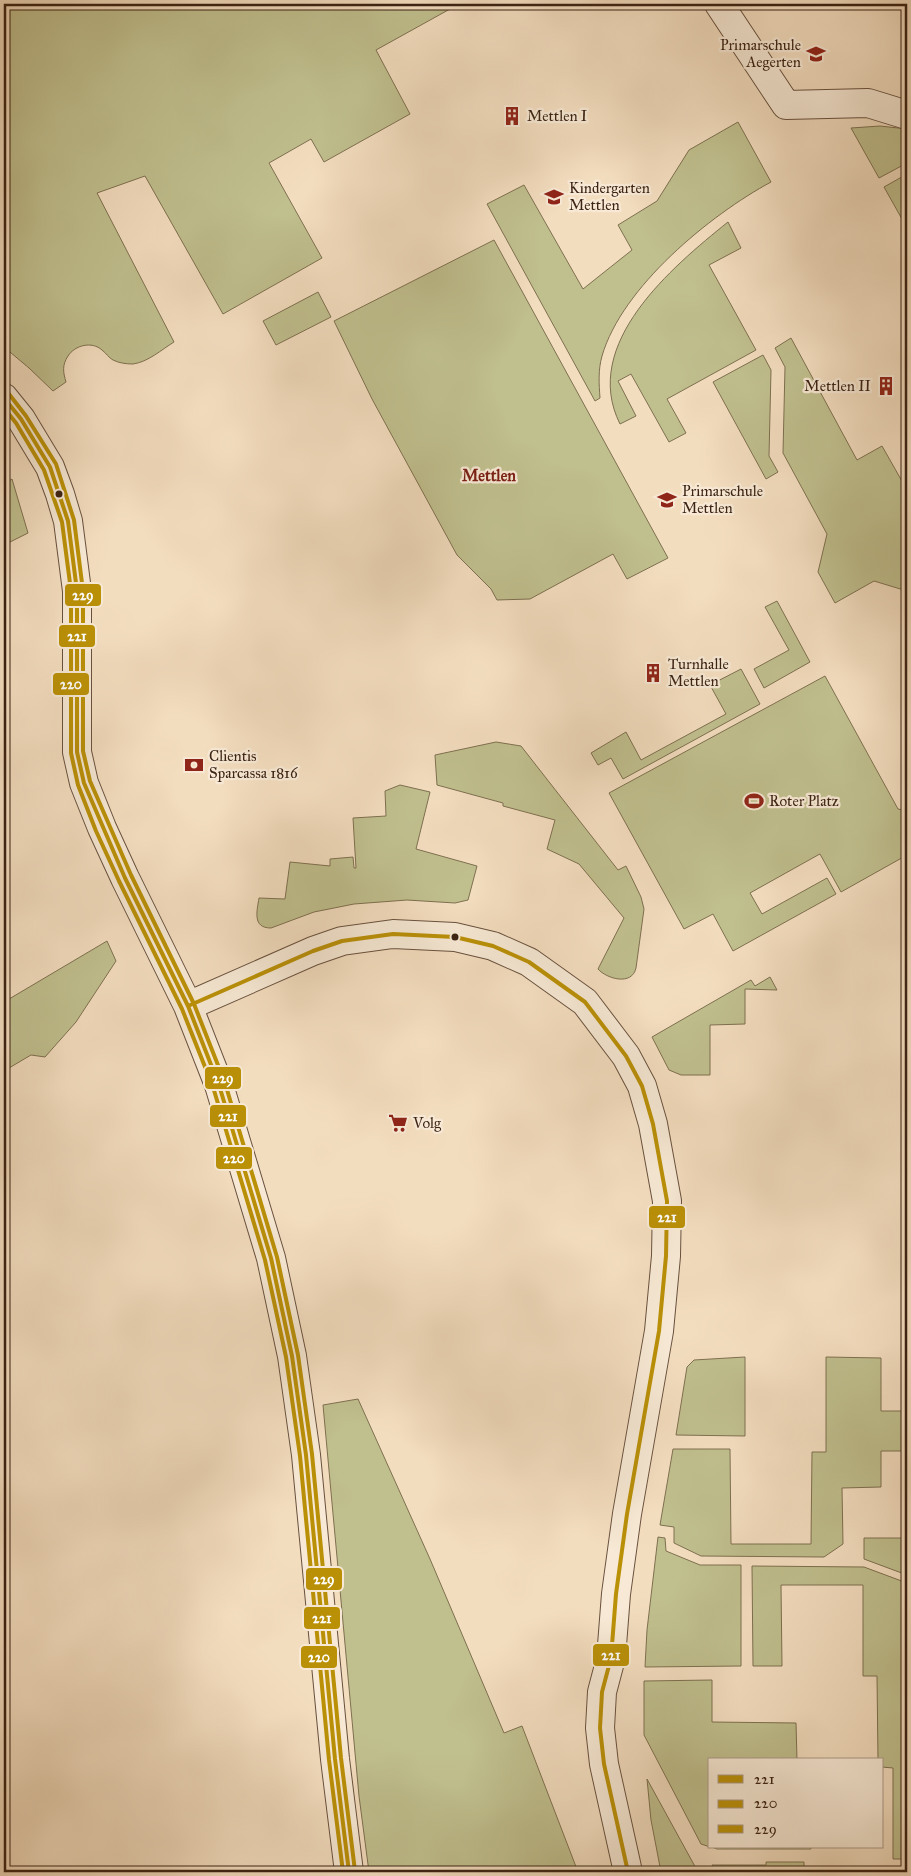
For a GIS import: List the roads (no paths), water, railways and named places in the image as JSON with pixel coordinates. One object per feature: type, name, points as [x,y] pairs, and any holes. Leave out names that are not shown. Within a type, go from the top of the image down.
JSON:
[{"type":"street","points":[[719,4],[786,104],[868,102],[907,115]]},
{"type":"street","points":[[4,398],[21,419],[50,466],[68,521],[77,591],[76,708],[77,752],[80,768],[102,828],[188,1006],[219,1085],[272,1258],[292,1356],[306,1455],[335,1758],[349,1872]]},
{"type":"street","points":[[188,1006],[262,973],[342,941],[393,934],[455,937],[493,946],[529,962],[585,1002],[630,1063],[642,1086],[654,1124],[667,1201],[666,1256],[659,1332],[627,1514],[616,1594],[611,1658],[602,1692],[600,1728],[604,1764],[628,1872]]},
{"type":"place","name":"Primarschule Aegerten","points":[[816,54]]},
{"type":"place","name":"Mettlen I","points":[[512,116]]},
{"type":"place","name":"Kindergarten Mettlen","points":[[554,197]]},
{"type":"place","name":"Mettlen II","points":[[886,386]]},
{"type":"place","name":"Primarschule Mettlen","points":[[667,500]]},
{"type":"place","name":"Turnhalle Mettlen","points":[[653,673]]},
{"type":"place","name":"Clientis Sparcassa 1816","points":[[194,765]]},
{"type":"place","name":"Roter Platz","points":[[754,801]]},
{"type":"place","name":"Volg","points":[[398,1123]]},
{"type":"district","name":"Mettlen","points":[[489,475]]}]
